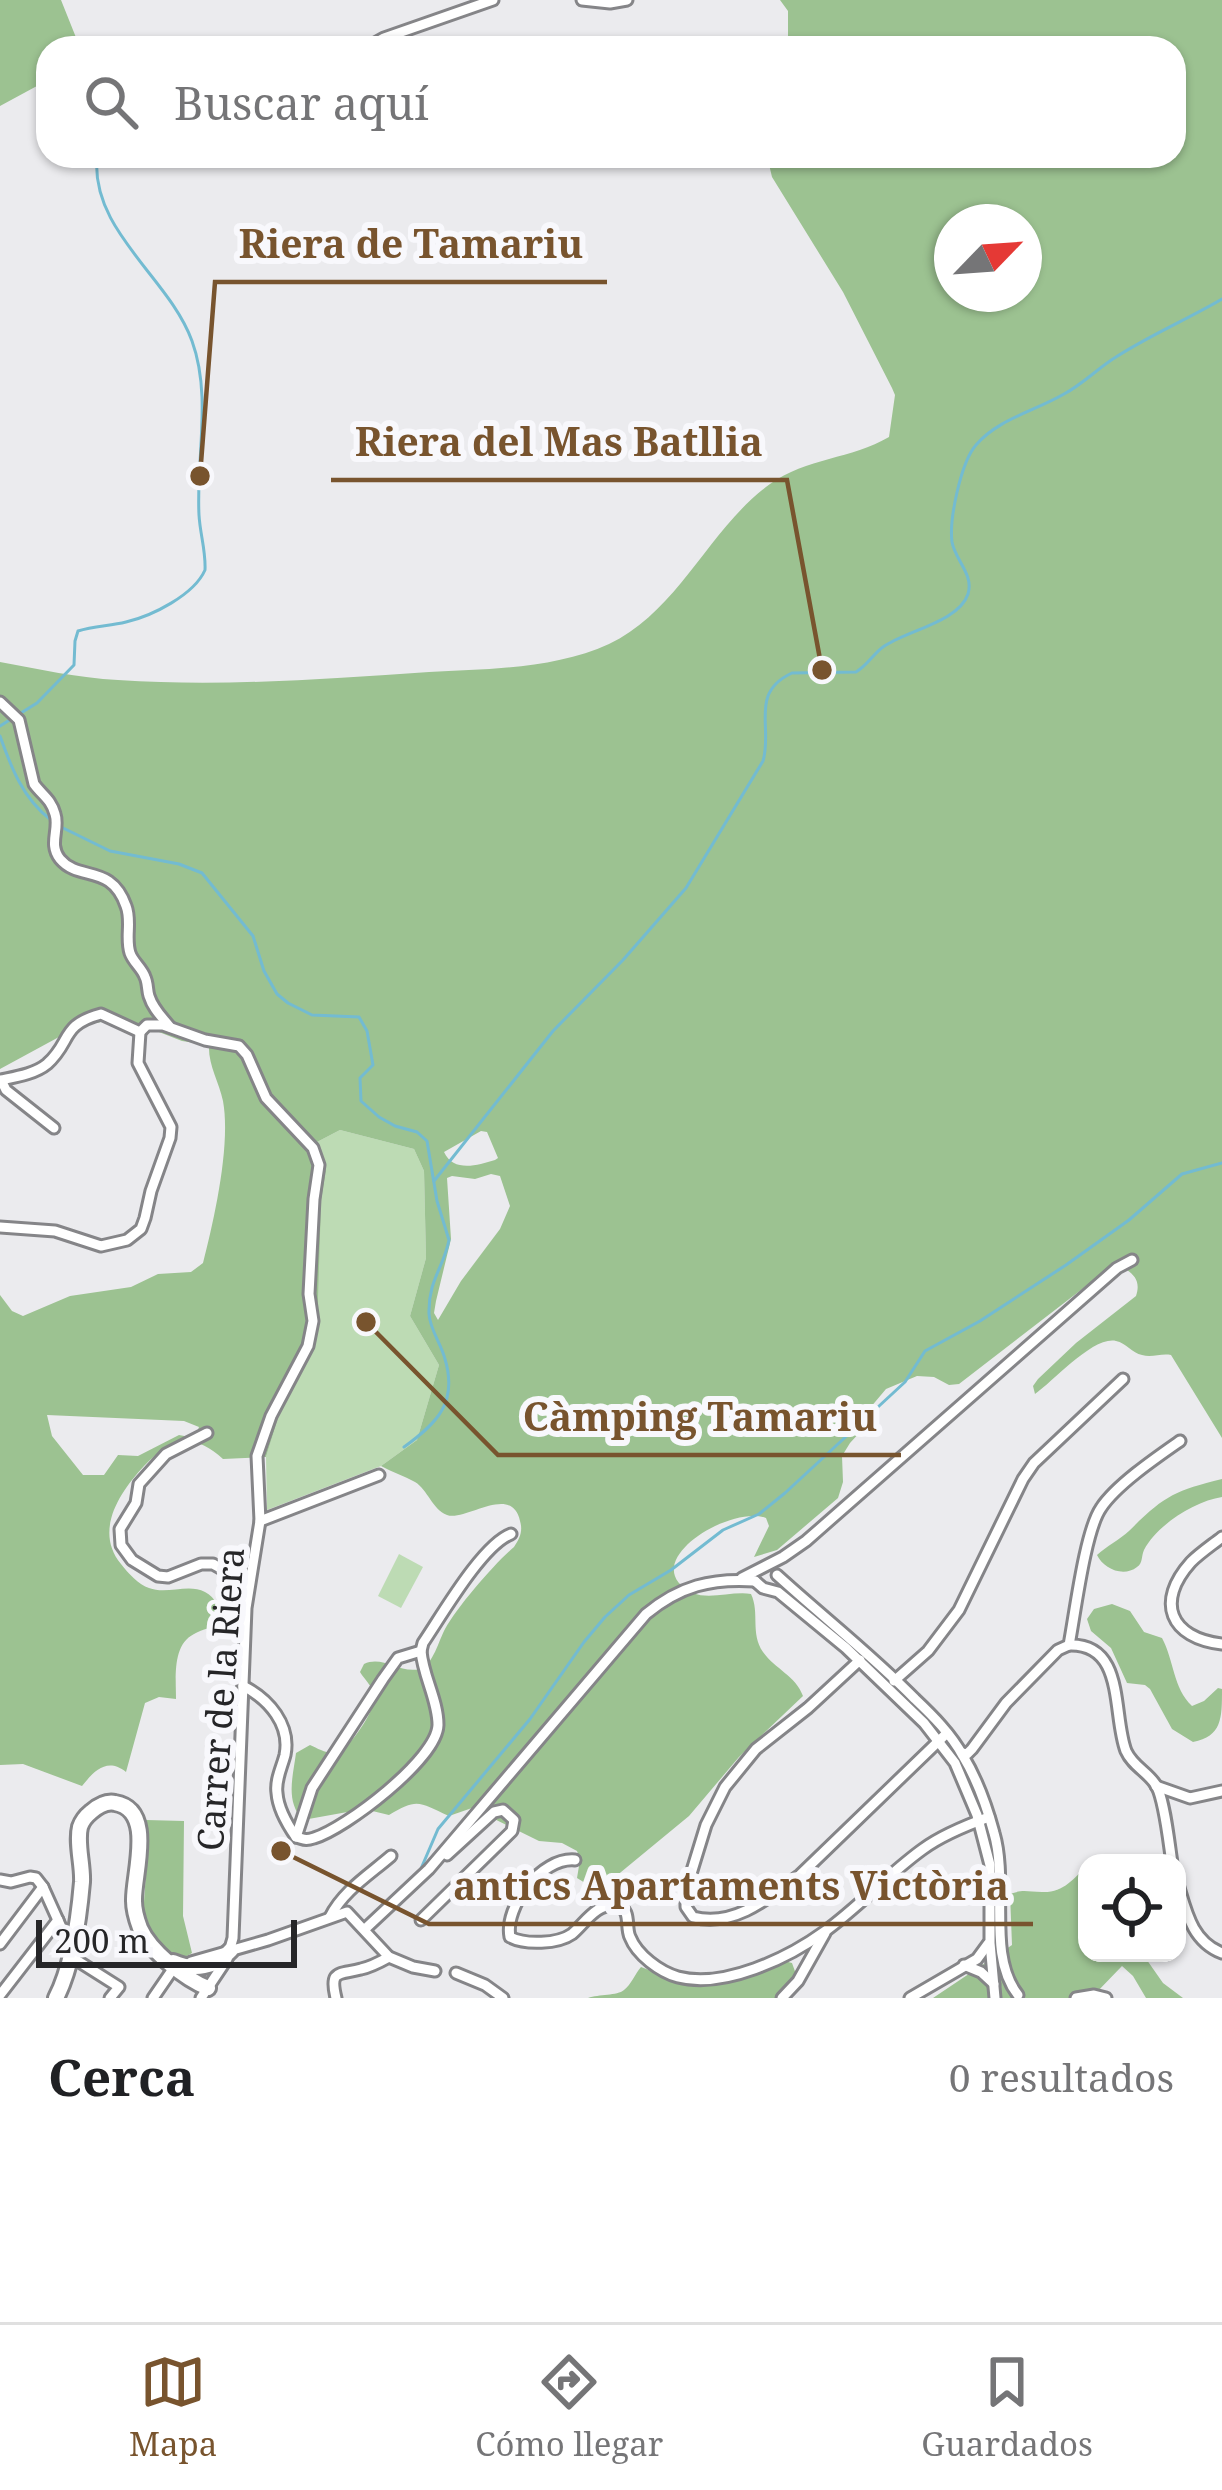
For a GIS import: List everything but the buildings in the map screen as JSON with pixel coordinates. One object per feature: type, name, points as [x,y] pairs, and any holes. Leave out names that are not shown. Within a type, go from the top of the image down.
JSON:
[{"type":"street","points":[[390,36],[493,0]]},
{"type":"street","points":[[582,0],[610,4],[627,0]]},
{"type":"street","points":[[0,702],[19,720],[34,784],[50,798],[56,814],[53,839],[58,857],[108,879],[119,891],[127,906],[130,953],[146,979],[154,1009],[171,1027]]},
{"type":"street","points":[[54,1128],[6,1090],[1,1080],[46,1065],[80,1019],[101,1014],[140,1032]]},
{"type":"street","points":[[0,1227],[55,1231],[101,1246],[127,1240],[141,1229],[171,1127],[138,1063],[140,1032],[147,1025],[171,1027],[239,1046],[248,1055],[266,1098],[313,1148],[319,1165],[309,1281],[313,1321],[308,1346],[259,1447],[260,1521]]},
{"type":"street","points":[[760,1576],[773,1586],[782,1561],[793,1551],[1117,1268],[1132,1260]]},
{"type":"street","points":[[892,1683],[928,1651],[959,1610],[1034,1463],[1123,1378]]},
{"type":"street","points":[[207,1433],[166,1454],[139,1484],[136,1503],[120,1528],[121,1546],[132,1560],[158,1576],[213,1564],[250,1584]]},
{"type":"street","points":[[1069,1646],[1095,1518],[1103,1504],[1180,1441]]},
{"type":"street","name":"Carrer de la Riera","points":[[204,1993],[231,1950],[243,1686],[260,1521],[379,1474]]},
{"type":"street","points":[[243,1686],[264,1699],[285,1732],[277,1793],[280,1810],[296,1837],[311,1840],[341,1826],[403,1777],[430,1746],[438,1724],[423,1643],[488,1551],[511,1534]]},
{"type":"street","points":[[1222,1537],[1193,1559],[1180,1577],[1172,1591],[1171,1610],[1186,1635],[1222,1644]]},
{"type":"street","points":[[429,1869],[646,1614],[682,1589],[703,1582],[760,1576],[793,1551]]},
{"type":"street","points":[[760,1576],[771,1567],[892,1683],[957,1756],[1001,1864],[1003,1967],[1020,1996]]},
{"type":"street","points":[[760,1576],[892,1683]]},
{"type":"street","points":[[957,1756],[967,1754],[1006,1703],[1058,1649],[1069,1646],[1091,1649],[1109,1666],[1124,1747],[1156,1786],[1190,1798],[1222,1791]]},
{"type":"street","points":[[296,1837],[312,1788],[383,1679],[398,1658],[421,1651]]},
{"type":"street","points":[[860,1660],[756,1749],[725,1787],[706,1825],[686,1890],[686,1907],[693,1917],[706,1921],[748,1910],[800,1875],[943,1737]]},
{"type":"street","points":[[1156,1786],[1170,1854]]},
{"type":"street","points":[[56,1998],[70,1955],[82,1884],[80,1826],[100,1804],[111,1802],[128,1808],[138,1825],[135,1909],[140,1927],[150,1946],[204,1993]]},
{"type":"street","points":[[365,1929],[494,1812],[503,1810],[514,1820],[512,1831],[422,1920]]},
{"type":"street","points":[[574,1859],[561,1858],[537,1874],[509,1924],[510,1937],[522,1942],[560,1940],[602,1909],[619,1906],[628,1916],[627,1933],[647,1959],[682,1978],[702,1979],[743,1973],[786,1954],[826,1931],[925,1847],[984,1819]]},
{"type":"street","points":[[984,1819],[996,1998],[1005,1993],[1020,1996]]},
{"type":"street","points":[[330,1917],[337,1904],[391,1856]]},
{"type":"street","points":[[0,1880],[36,1878],[70,1955],[119,1987],[110,1998]]},
{"type":"street","points":[[0,1944],[43,1887]]},
{"type":"street","points":[[174,1964],[208,1966],[231,1950],[347,1912],[389,1957],[435,1971]]},
{"type":"street","points":[[1186,1912],[1207,1947],[1222,1953]]},
{"type":"street","points":[[1,1996],[58,1920]]},
{"type":"street","points":[[782,1998],[826,1931]]},
{"type":"street","points":[[910,1998],[984,1953],[991,1939]]},
{"type":"street","points":[[786,1954],[795,1957],[802,1974]]},
{"type":"street","points":[[336,1998],[335,1977],[389,1957]]},
{"type":"street","points":[[153,1998],[174,1964]]},
{"type":"street","points":[[964,1965],[995,1985]]},
{"type":"street","points":[[456,1973],[503,1998]]},
{"type":"street","points":[[1076,1998],[1106,1998]]},
{"type":"green space","points":[[0,0],[61,0],[75,36],[36,36],[36,86],[0,106]]},
{"type":"green space","points":[[780,0],[1222,0],[1222,1438],[1171,1355],[1142,1355],[1116,1341],[1085,1352],[1035,1394],[1038,1379],[1136,1296],[1136,1280],[1116,1263],[959,1384],[917,1376],[886,1389],[842,1456],[838,1498],[777,1550],[754,1557],[769,1526],[766,1518],[750,1516],[711,1528],[680,1553],[674,1567],[677,1581],[693,1593],[751,1594],[759,1645],[803,1696],[739,1757],[689,1816],[598,1891],[577,1878],[577,1851],[562,1843],[539,1841],[472,1808],[449,1816],[413,1804],[389,1815],[364,1809],[303,1820],[292,1797],[296,1753],[310,1745],[334,1753],[343,1749],[374,1702],[373,1690],[360,1672],[364,1664],[378,1662],[412,1670],[425,1667],[458,1609],[514,1547],[521,1531],[515,1510],[508,1505],[447,1515],[415,1482],[381,1466],[417,1440],[439,1365],[410,1316],[426,1258],[424,1171],[414,1149],[340,1130],[317,1142],[326,1171],[317,1329],[281,1409],[266,1457],[223,1459],[202,1444],[173,1445],[135,1477],[113,1513],[113,1551],[134,1578],[156,1590],[205,1592],[218,1605],[221,1622],[194,1634],[182,1646],[176,1699],[159,1697],[145,1703],[126,1772],[107,1766],[82,1786],[23,1764],[0,1765],[0,1295],[12,1311],[23,1316],[70,1296],[131,1287],[158,1274],[191,1272],[203,1263],[220,1182],[225,1119],[209,1045],[182,1041],[123,1018],[96,1023],[80,1020],[70,1031],[0,1069],[0,662],[118,680],[274,681],[520,666],[609,644],[655,611],[748,502],[770,484],[889,437],[892,388],[843,292],[770,168],[1186,168],[1186,36],[788,36],[788,11]],"holes":[[[487,1132],[495,1160],[466,1166],[453,1163],[444,1152]],[[500,1176],[510,1206],[500,1229],[438,1320],[434,1313],[451,1239],[447,1178]],[[47,1415],[184,1421],[199,1427],[195,1438],[179,1435],[138,1456],[118,1455],[104,1475],[83,1475],[52,1436]]]},
{"type":"green space","points":[[340,1130],[414,1149],[424,1171],[426,1258],[410,1316],[439,1365],[417,1440],[381,1466],[267,1510],[266,1457],[281,1409],[312,1347],[326,1171],[317,1142]]},
{"type":"green space","points":[[1222,1479],[1222,1497],[1200,1503],[1167,1523],[1150,1541],[1137,1567],[1120,1571],[1100,1560],[1097,1555],[1161,1502]]},
{"type":"green space","points":[[399,1554],[423,1567],[401,1608],[378,1596]]},
{"type":"green space","points":[[1112,1604],[1130,1611],[1144,1632],[1162,1638],[1181,1691],[1192,1706],[1222,1689],[1220,1717],[1210,1735],[1193,1742],[1172,1729],[1150,1689],[1127,1683],[1111,1648],[1091,1631],[1087,1619],[1094,1609]]},
{"type":"green space","points":[[146,1820],[184,1821],[183,1916],[192,1953],[180,1960],[158,1944],[143,1916]]},
{"type":"green space","points":[[1078,1874],[1078,1962],[1148,1962],[1163,1983],[1183,1998],[1146,1998],[1122,1966],[1095,1994],[1106,1998],[933,1998],[1012,1945],[1010,1894],[1056,1890]]},
{"type":"green space","points":[[781,1960],[792,1963],[797,1977],[776,1998],[588,1998],[621,1992],[641,1967],[681,1982],[729,1981]]},
{"type":"waterway","points":[[0,726],[37,703],[74,665],[78,631],[160,610],[192,588],[205,570],[199,515],[202,405],[198,362],[181,318],[106,208],[97,168]]},
{"type":"waterway","points":[[434,1181],[553,1031],[686,888],[763,761],[767,701],[779,681],[792,673],[856,672],[883,647],[943,619],[963,604],[969,587],[952,542],[952,520],[961,477],[976,445],[1006,422],[1064,394],[1109,361],[1222,299]]},
{"type":"waterway","points":[[0,736],[25,792],[51,820]]},
{"type":"waterway","points":[[59,826],[110,851],[202,873],[253,936],[277,994],[312,1015],[359,1017],[367,1031],[373,1065],[360,1078],[361,1101],[379,1117],[427,1141],[449,1240],[431,1292],[429,1314],[449,1388],[435,1420],[404,1447]]},
{"type":"waterway","points":[[420,1871],[438,1829],[530,1719],[584,1642],[629,1595],[785,1493],[905,1382],[925,1351],[1066,1265],[1182,1174],[1222,1163]]},
{"type":"place","name":"Riera de Tamariu","points":[[200,476]]},
{"type":"place","name":"Riera del Mas Batllia","points":[[822,670]]},
{"type":"place","name":"Càmping Tamariu","points":[[366,1322]]},
{"type":"place","name":"antics Apartaments Victòria","points":[[281,1851]]}]
